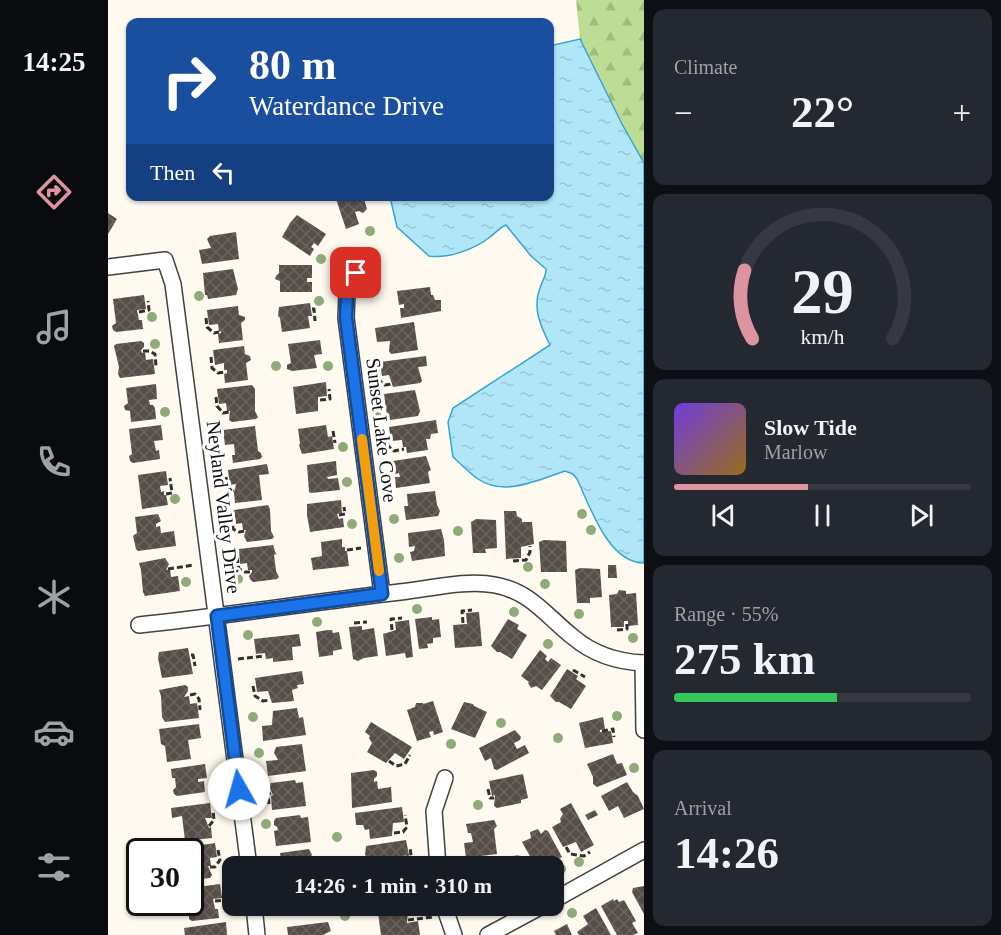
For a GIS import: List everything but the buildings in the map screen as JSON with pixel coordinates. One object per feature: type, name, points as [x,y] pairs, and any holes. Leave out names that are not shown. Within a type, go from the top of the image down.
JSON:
[{"type":"street","name":"Neyland Valley Drive","points":[[108,267],[165,260],[176,298],[248,856]]},
{"type":"street","name":"Sunset Lake Cove","points":[[356,273],[347,294],[346,318],[382,594]]},
{"type":"street","points":[[139,626],[470,584],[483,583],[500,586],[533,600],[574,639],[593,650],[616,659],[644,663],[644,730]]},
{"type":"street","points":[[437,856],[434,811],[445,778]]},
{"type":"street","points":[[564,894],[644,850]]},
{"type":"street","points":[[255,916],[257,935]]},
{"type":"street","points":[[443,916],[454,935]]},
{"type":"street","points":[[488,935],[523,916]]},
{"type":"path","points":[[139,312],[149,310],[148,301]]},
{"type":"path","points":[[312,309],[314,309],[315,321]]},
{"type":"path","points":[[206,318],[207,327],[214,333],[219,332]]},
{"type":"path","points":[[143,351],[155,354],[156,366]]},
{"type":"path","points":[[211,357],[213,368],[218,373],[226,372]]},
{"type":"path","points":[[378,369],[380,381],[385,385],[392,384]]},
{"type":"path","points":[[320,400],[330,399],[329,389]]},
{"type":"path","points":[[216,397],[223,413],[229,412]]},
{"type":"path","points":[[333,431],[335,443]]},
{"type":"path","points":[[386,435],[388,446],[394,451],[404,449]]},
{"type":"path","points":[[226,477],[228,486],[234,492]]},
{"type":"path","points":[[166,494],[172,493],[170,478]]},
{"type":"path","points":[[339,515],[345,514],[344,507]]},
{"type":"path","points":[[232,517],[233,529],[239,532],[245,531]]},
{"type":"path","points":[[513,561],[526,560],[530,546]]},
{"type":"path","points":[[347,550],[362,548]]},
{"type":"path","points":[[237,557],[239,568],[250,572]]},
{"type":"path","points":[[168,569],[194,565]]},
{"type":"path","points":[[463,623],[462,611],[472,610]]},
{"type":"path","points":[[392,630],[391,619],[402,618]]},
{"type":"path","points":[[354,623],[367,622]]},
{"type":"path","points":[[617,630],[627,629],[627,622]]},
{"type":"path","points":[[191,655],[193,655],[195,666]]},
{"type":"path","points":[[238,659],[264,656]]},
{"type":"path","points":[[573,670],[585,677]]},
{"type":"path","points":[[253,686],[255,696],[263,701],[270,700]]},
{"type":"path","points":[[190,695],[195,694],[199,699],[200,710]]},
{"type":"path","points":[[602,731],[613,729],[614,737]]},
{"type":"path","points":[[389,761],[396,766],[405,764],[410,755]]},
{"type":"path","points":[[488,789],[490,798],[494,798]]},
{"type":"path","points":[[269,804],[268,794],[271,793]]},
{"type":"path","points":[[209,826],[214,820],[213,810]]},
{"type":"path","points":[[394,833],[403,832],[407,826],[405,814]]},
{"type":"path","points":[[410,847],[411,856]]},
{"type":"path","points":[[566,847],[570,854],[584,856],[590,852]]},
{"type":"path","points":[[210,867],[215,867],[220,860],[218,850]]},
{"type":"path","points":[[215,901],[222,900]]},
{"type":"path","points":[[408,920],[422,916]]},
{"type":"green space","points":[[576,0],[644,0],[644,163],[580,39]]},
{"type":"water","points":[[580,39],[644,163],[644,563],[620,554],[610,544],[573,474],[565,471],[521,485],[499,487],[478,479],[453,457],[448,422],[453,408],[550,345],[537,310],[538,295],[546,269],[531,256],[506,225],[469,249],[444,256],[429,256],[397,227],[391,201],[554,201],[554,45]]},
{"type":"slow traffic","points":[[362,439],[379,571]]},
{"type":"route","points":[[239,789],[217,616],[382,594],[346,318],[347,294],[356,273]]}]
